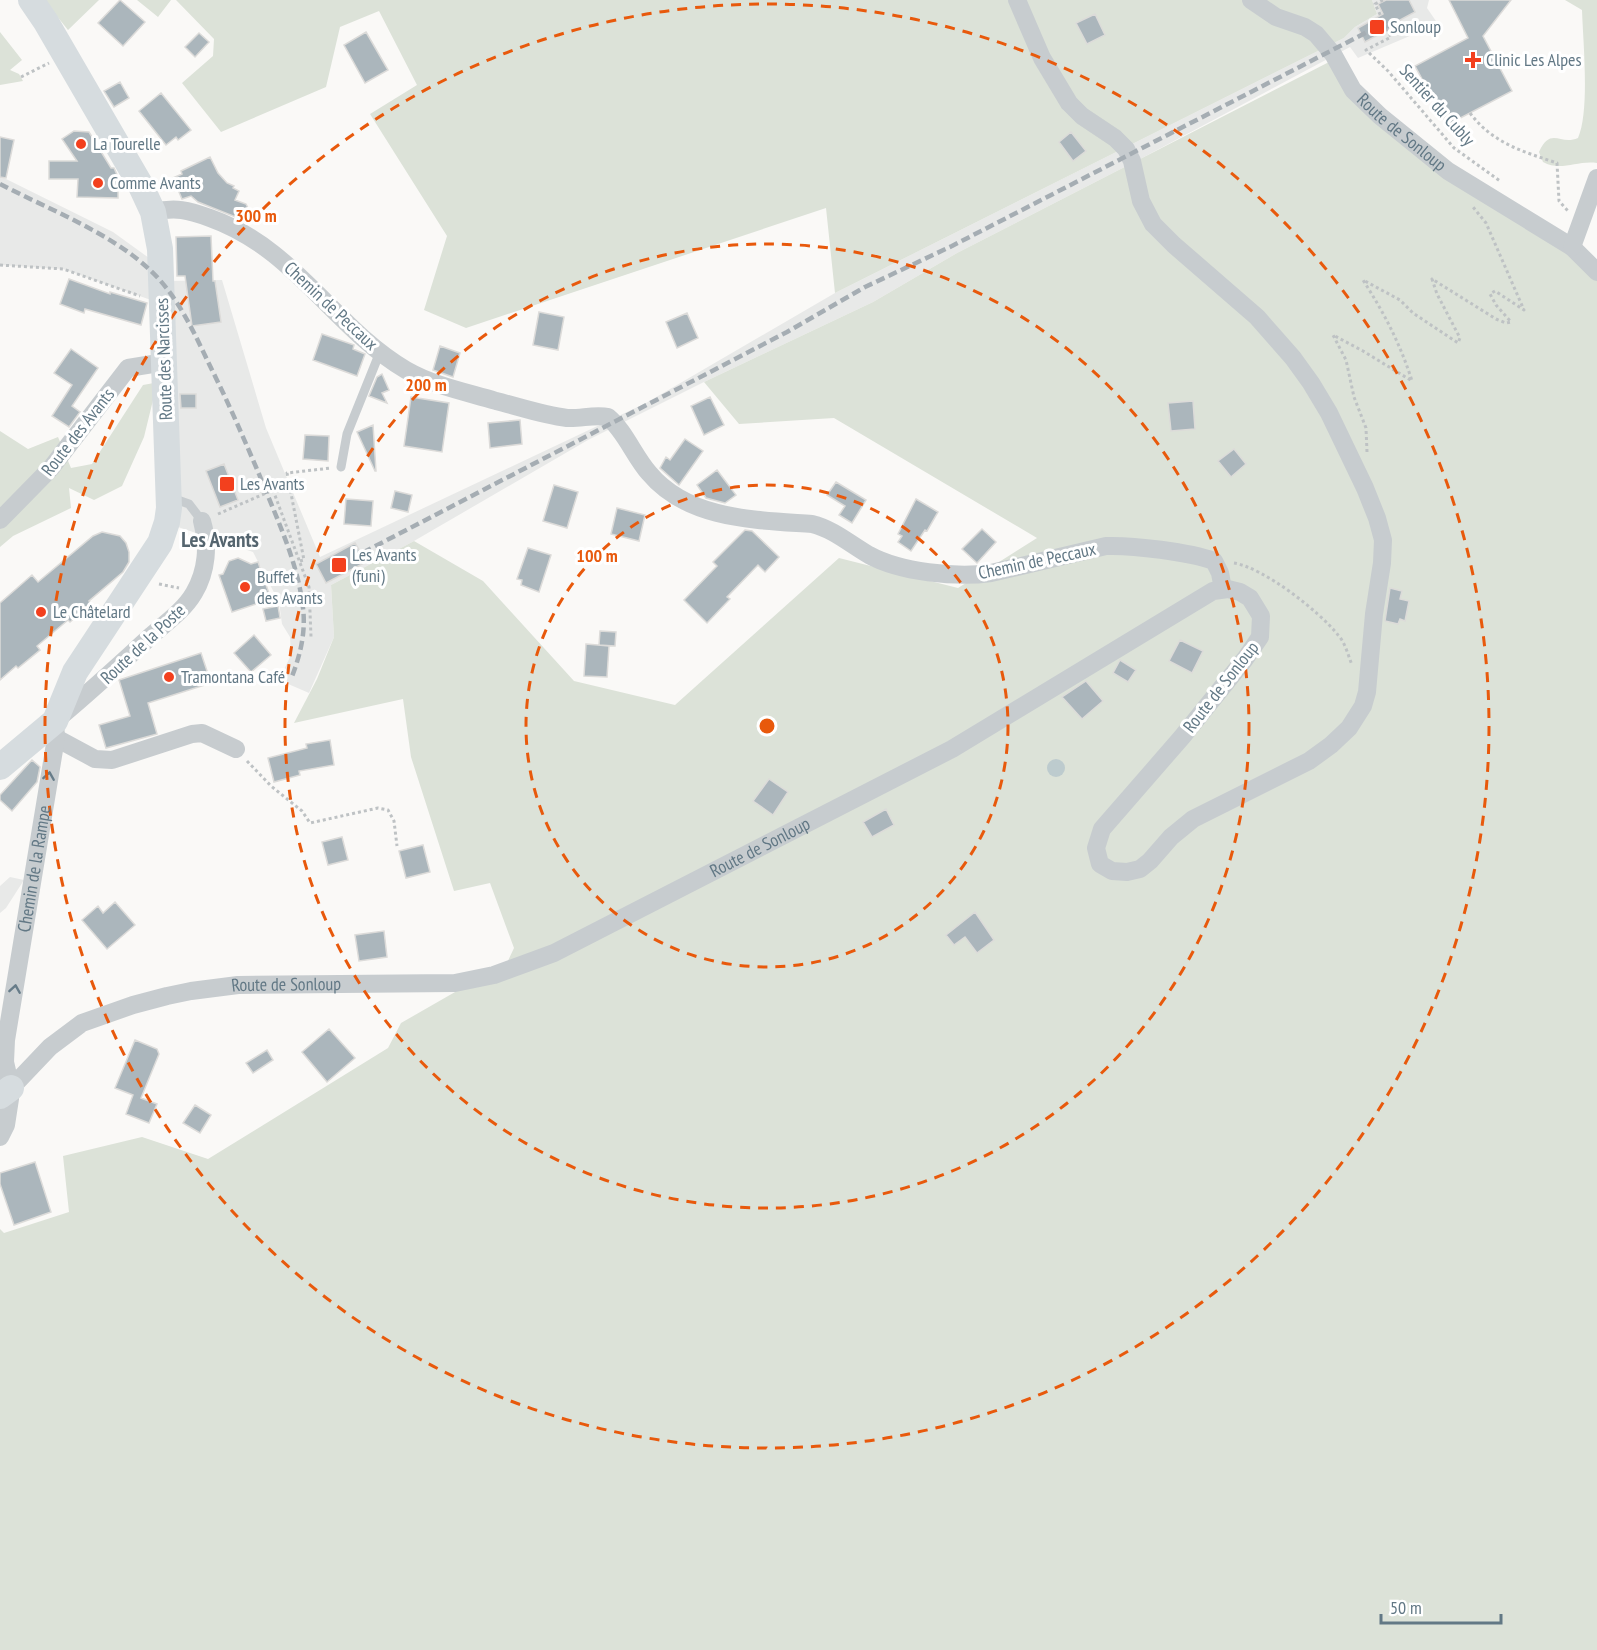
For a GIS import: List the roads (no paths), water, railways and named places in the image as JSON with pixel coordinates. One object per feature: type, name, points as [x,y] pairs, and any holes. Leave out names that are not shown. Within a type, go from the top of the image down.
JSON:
[{"type":"street","name":"Route des Narcisses","points":[[31,0],[140,184],[153,213],[160,249],[165,362],[169,498],[167,522],[162,537],[137,579],[75,672],[55,729]]},
{"type":"street","name":"Route de Sonloup","points":[[5,1092],[50,1047],[82,1023],[167,996],[238,985],[455,983],[494,975],[554,953],[952,749],[1204,595],[1223,589],[1240,592],[1255,603],[1261,616],[1260,637],[1199,716],[1102,829],[1096,848],[1097,859],[1104,867],[1120,872],[1140,869],[1171,837],[1193,819],[1309,761],[1349,728],[1363,706],[1367,692],[1374,614],[1383,551],[1383,540],[1371,503],[1329,412],[1303,371],[1263,324],[1153,224],[1141,201],[1132,161],[1126,149],[1115,138],[1082,116],[1070,103],[1045,63],[1017,0]]},
{"type":"street","name":"Route de Sonloup","points":[[1251,0],[1276,17],[1305,27],[1316,34],[1333,54],[1353,90],[1369,106],[1458,178],[1572,247],[1597,272]]},
{"type":"street","points":[[1572,247],[1597,178]]},
{"type":"street","name":"Chemin de Peccaux","points":[[153,213],[170,208],[191,212],[218,221],[258,242],[293,268],[380,352],[406,370],[440,385],[547,414],[574,418],[608,417],[649,473],[674,494],[699,508],[746,520],[812,524],[822,527],[868,555],[900,567],[972,576],[1106,546],[1120,545],[1201,556],[1214,561],[1220,573],[1223,589]]},
{"type":"street","name":"Route des Avants","points":[[0,520],[51,468],[128,368],[165,362]]},
{"type":"street","name":"Route de la Poste","points":[[55,729],[176,614],[195,591],[201,578],[207,546],[202,521]]},
{"type":"street","points":[[0,766],[55,729],[101,760],[112,760],[192,734],[202,733],[236,749]]},
{"type":"street","name":"Chemin de la Rampe","points":[[0,1137],[8,1118],[5,1092],[6,1040],[55,729]]},
{"type":"lane","points":[[341,467],[347,434],[380,352]]},
{"type":"lane","points":[[169,498],[189,504],[202,521]]},
{"type":"railway","points":[[339,565],[787,332],[865,287],[952,246],[1377,27]]},
{"type":"railway","points":[[0,184],[117,244],[150,270],[170,292],[186,317],[248,448],[279,523],[296,574],[304,626],[300,653],[291,679]]},
{"type":"place","name":"Sonloup","points":[[1377,27]]},
{"type":"place","name":"Clinic Les Alpes","points":[[1473,60]]},
{"type":"place","name":"La Tourelle","points":[[81,144]]},
{"type":"place","name":"Comme Avants","points":[[98,183]]},
{"type":"place","name":"Les Avants","points":[[227,484]]},
{"type":"place","name":"Les Avants (funi)","points":[[339,565]]},
{"type":"place","name":"Buffet des Avants","points":[[245,587]]},
{"type":"place","name":"Le Châtelard","points":[[41,612]]},
{"type":"place","name":"Tramontana Café","points":[[169,677]]},
{"type":"district","name":"Les Avants","points":[[220,540]]}]
